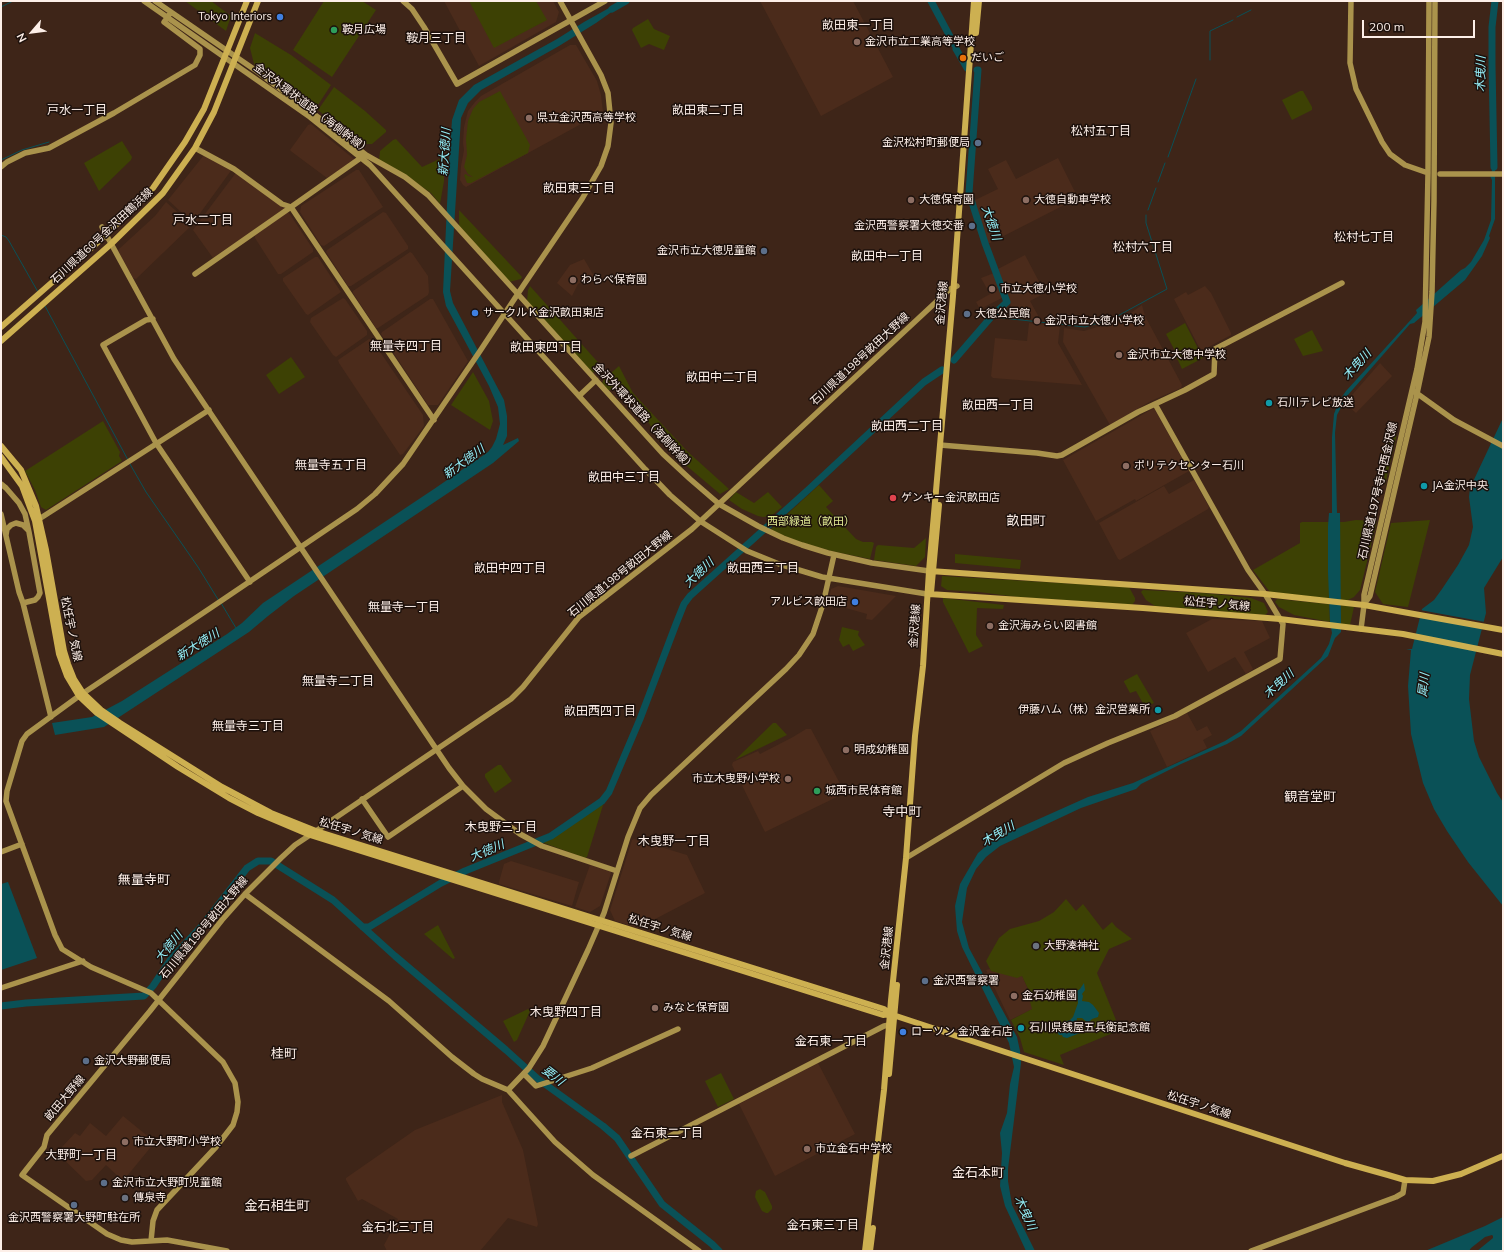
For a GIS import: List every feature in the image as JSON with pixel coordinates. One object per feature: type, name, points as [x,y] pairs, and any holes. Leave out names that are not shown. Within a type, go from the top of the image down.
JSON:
[{"type":"main road","name":"石川県道60号金沢田鶴浜線","points":[[1,327],[106,235],[153,188],[185,142],[204,108],[247,1]]},
{"type":"main road","name":"石川県道60号金沢田鶴浜線","points":[[1,341],[111,244],[163,193],[195,148],[214,112],[258,1]]},
{"type":"main road","name":"金沢港線","points":[[955,287],[974,1]]},
{"type":"main road","name":"金沢港線","points":[[870,1251],[908,857],[979,1]]},
{"type":"main road","name":"松任宇ノ気線","points":[[1,446],[21,470],[32,494],[38,520],[59,654],[67,676],[81,694],[99,711],[118,725],[229,798],[258,813],[313,833],[600,923],[883,1015],[892,1014],[1345,1163],[1405,1180],[1433,1181],[1461,1174],[1503,1156]]},
{"type":"main road","name":"松任宇ノ気線","points":[[1,457],[22,486],[38,520]]},
{"type":"main road","name":"松任宇ノ気線","points":[[931,571],[1265,594],[1364,605]]},
{"type":"main road","name":"松任宇ノ気線","points":[[929,594],[1143,608],[1280,619],[1403,634],[1500,653]]},
{"type":"main road","points":[[1364,605],[1503,630]]},
{"type":"main road","name":"金沢港線","points":[[865,1251],[891,1025]]},
{"type":"street","points":[[144,1],[169,14]]},
{"type":"street","points":[[154,1],[169,14]]},
{"type":"street","points":[[404,1],[412,8],[424,27],[456,84],[605,1]]},
{"type":"street","points":[[227,1251],[168,1240],[151,1241],[153,1221],[157,1210],[227,1133],[233,1124],[237,1112],[238,1102],[235,1083],[223,1062],[151,993],[91,966],[83,960],[62,950],[55,935],[8,808],[6,801],[7,791],[22,741],[27,734],[81,694],[212,608],[357,509],[375,494],[403,464],[434,420],[582,199],[601,166],[608,146],[611,123],[608,93],[601,75],[560,1]]},
{"type":"street","points":[[1351,1],[1350,63],[1356,89],[1382,142],[1390,154],[1405,165],[1428,173]]},
{"type":"street","points":[[1429,1],[1429,293]]},
{"type":"street","points":[[1429,293],[1435,1]]},
{"type":"street","points":[[1,167],[6,162],[25,153],[49,148],[195,66],[200,55],[200,49],[164,22],[169,14]]},
{"type":"street","name":"金沢外環状道路（海側幹線）","points":[[169,14],[328,124],[363,157],[505,314]]},
{"type":"street","points":[[195,148],[234,169],[282,204],[291,207],[434,420]]},
{"type":"street","points":[[195,274],[363,157]]},
{"type":"street","name":"金沢外環状道路（海側幹線）","points":[[363,157],[405,177],[428,195],[664,454],[719,504],[769,532],[802,545],[834,555],[872,563],[931,571]]},
{"type":"street","points":[[1440,174],[1500,174]]},
{"type":"street","points":[[102,227],[174,359],[300,548],[449,768],[463,786],[497,818],[542,846],[617,871]]},
{"type":"street","points":[[942,445],[1062,456],[1155,404],[1186,390],[1214,374],[1215,349],[1342,283]]},
{"type":"street","name":"石川県道198号畝田大野線","points":[[158,999],[217,925],[281,858],[313,833],[362,799],[511,699],[523,687],[579,618],[692,529],[955,287]]},
{"type":"street","name":"石川県道197号寺中西金沢線","points":[[1364,605],[1370,596],[1427,350],[1431,319],[1429,293]]},
{"type":"street","name":"石川県道197号寺中西金沢線","points":[[1361,629],[1364,595],[1412,390],[1421,347],[1429,293]]},
{"type":"street","points":[[505,314],[670,495],[700,521],[747,551],[779,564],[828,578],[929,594]]},
{"type":"street","points":[[153,319],[146,320],[103,345],[156,443],[250,582]]},
{"type":"street","points":[[580,397],[596,380]]},
{"type":"street","points":[[1412,390],[1454,420],[1503,446]]},
{"type":"street","points":[[908,857],[1064,763],[1108,743],[1175,716],[1280,659],[1283,624],[1265,594],[1248,570],[1155,404]]},
{"type":"street","points":[[38,520],[209,410]]},
{"type":"street","points":[[1,484],[19,503],[25,514],[29,532],[40,593],[35,600],[23,603]]},
{"type":"street","points":[[1,514],[19,592],[51,716]]},
{"type":"street","points":[[6,535],[7,529],[16,523],[23,525],[29,532]]},
{"type":"street","points":[[508,1090],[526,1071],[543,1046],[600,923],[634,820],[640,808],[651,795],[799,655],[813,634],[823,604],[834,555]]},
{"type":"street","points":[[362,799],[388,837],[463,786]]},
{"type":"street","points":[[1,852],[22,844]]},
{"type":"street","points":[[245,894],[389,1001],[452,1058],[482,1079],[508,1090],[555,1142],[593,1175],[699,1251]]},
{"type":"street","points":[[1,988],[83,960]]},
{"type":"street","name":"畝田大野線","points":[[151,1241],[127,1242],[108,1234],[22,1175],[44,1147],[47,1135],[158,999]]},
{"type":"street","points":[[631,1156],[891,1025]]},
{"type":"street","points":[[526,1071],[536,1086],[545,1084],[592,1068],[678,1029]]},
{"type":"street","points":[[1251,1251],[1396,1197],[1403,1193],[1405,1180]]},
{"type":"shaded area","points":[[444,1],[553,1],[559,12],[556,22],[479,66]]},
{"type":"shaded area","points":[[760,1],[853,1],[893,77],[821,116]]},
{"type":"shaded area","name":"県立金沢西高等学校","points":[[570,45],[576,45],[597,81],[601,95],[603,112],[466,187],[463,185],[460,180],[464,150],[464,127],[468,111],[481,96]]},
{"type":"shaded area","points":[[311,124],[354,159],[354,161],[327,178],[292,152],[290,150],[308,125]]},
{"type":"shaded area","points":[[204,155],[230,168],[230,172],[193,223],[168,200]]},
{"type":"shaded area","name":"大徳自動車学校","points":[[1058,158],[1078,198],[988,244],[973,201],[998,189],[988,169],[1006,160],[1016,179]]},
{"type":"shaded area","points":[[356,170],[359,170],[383,207],[324,246],[321,245],[300,212],[301,206]]},
{"type":"shaded area","points":[[235,174],[284,207],[284,209],[213,258],[193,230]]},
{"type":"shaded area","points":[[166,202],[192,225],[136,279],[133,278],[118,251],[155,216]]},
{"type":"shaded area","points":[[383,212],[386,213],[408,246],[408,249],[351,286],[348,286],[326,252]]},
{"type":"shaded area","points":[[286,213],[289,213],[313,249],[313,252],[281,274],[278,274],[255,238],[255,235]]},
{"type":"shaded area","points":[[410,252],[428,276],[428,295],[376,328],[353,291]]},
{"type":"shaded area","name":"金沢市立大徳小学校","points":[[1025,255],[1045,293],[1030,301],[1040,319],[1039,324],[1060,326],[1058,343],[1082,385],[993,378],[991,376],[995,338],[1027,341],[1029,323],[1035,324],[1034,320],[1010,317],[1011,306],[1006,296],[980,309],[976,302],[990,294],[981,278],[994,273],[994,271]]},
{"type":"shaded area","points":[[315,257],[318,257],[341,292],[308,315],[283,281],[283,278]]},
{"type":"shaded area","name":"わらべ保育園","points":[[584,259],[594,276],[578,284],[572,296],[557,283],[570,265]]},
{"type":"shaded area","points":[[1205,286],[1211,293],[1231,335],[1201,351],[1174,299],[1186,292],[1188,295]]},
{"type":"shaded area","points":[[343,298],[367,331],[367,335],[336,357],[333,355],[310,322],[311,318]]},
{"type":"shaded area","points":[[430,299],[433,299],[468,361],[438,405],[428,405],[381,334]]},
{"type":"shaded area","name":"金沢市立大徳中学校","points":[[1142,305],[1145,316],[1182,385],[1181,388],[1151,401],[1110,425],[1063,342],[1064,328],[1084,331],[1114,322],[1128,315]]},
{"type":"shaded area","points":[[369,339],[372,340],[423,415],[424,426],[403,454],[400,455],[338,360]]},
{"type":"shaded area","points":[[1380,363],[1392,376],[1356,413],[1345,403]]},
{"type":"shaded area","name":"ポリテクセンター石川","points":[[1154,408],[1189,471],[1136,501],[1135,499],[1096,521],[1063,460]]},
{"type":"shaded area","points":[[1194,480],[1209,507],[1208,509],[1120,560],[1118,559],[1099,523],[1164,486],[1169,494]]},
{"type":"shaded area","points":[[838,586],[896,596],[872,620],[866,619],[867,614],[828,603],[831,589]]},
{"type":"shaded area","points":[[1212,619],[1262,621],[1270,638],[1244,652],[1253,669],[1246,674],[1235,657],[1208,672],[1186,633]]},
{"type":"shaded area","points":[[1187,713],[1197,731],[1207,726],[1212,735],[1203,740],[1207,748],[1167,767],[1150,731]]},
{"type":"shaded area","name":"市立木曳野小学校","points":[[806,729],[811,729],[845,793],[765,832],[732,765],[733,762],[758,751],[760,754]]},
{"type":"shaded area","points":[[634,839],[687,855],[705,893],[638,928],[615,921],[610,910],[632,840]]},
{"type":"shaded area","points":[[511,861],[579,882],[572,906],[499,884],[504,864]]},
{"type":"shaded area","points":[[590,865],[610,871],[611,873],[600,906],[590,912],[575,907]]},
{"type":"shaded area","name":"金石幼稚園","points":[[990,969],[991,971],[1022,975],[1030,994],[1033,1009],[1010,1020],[986,970]]},
{"type":"shaded area","points":[[818,1063],[855,1134],[775,1176],[739,1104]]},
{"type":"shaded area","points":[[502,1095],[502,1102],[523,1150],[538,1224],[537,1227],[508,1218],[480,1251],[387,1251],[384,1245],[398,1219],[362,1199],[358,1201],[346,1178],[415,1130]]},
{"type":"shaded area","points":[[123,1116],[155,1142],[123,1181],[106,1165],[92,1180],[86,1181],[58,1154],[62,1147],[75,1133],[80,1136],[90,1123],[106,1136]]},
{"type":"green space","points":[[185,1],[211,1],[231,16],[226,31]]},
{"type":"green space","name":"鞍月広場","points":[[324,1],[362,1],[376,10],[332,77],[293,50]]},
{"type":"green space","points":[[469,1],[536,1],[547,20],[494,48]]},
{"type":"green space","points":[[648,19],[654,29],[670,36],[664,50],[649,44],[641,48],[632,30]]},
{"type":"green space","points":[[255,33],[291,55],[331,85],[316,108],[254,64],[250,48]]},
{"type":"green space","points":[[334,87],[365,111],[386,130],[386,132],[372,144],[359,144],[318,110]]},
{"type":"green space","points":[[500,91],[530,145],[528,153],[471,183],[467,183],[464,175],[466,174],[473,177],[468,174],[464,167],[467,155],[466,139],[468,121],[473,109],[479,102]]},
{"type":"green space","points":[[1303,91],[1312,107],[1312,110],[1292,120],[1282,100]]},
{"type":"green space","points":[[396,139],[422,167],[444,157],[444,181],[440,204],[431,193],[379,160],[380,151]]},
{"type":"green space","points":[[122,141],[132,157],[131,160],[99,191],[84,163]]},
{"type":"green space","points":[[459,210],[522,277],[521,279],[509,282],[459,226]]},
{"type":"green space","points":[[530,286],[603,368],[592,373],[527,301]]},
{"type":"green space","points":[[1185,323],[1203,358],[1182,369],[1166,334]]},
{"type":"green space","points":[[1312,330],[1323,351],[1303,356],[1294,339]]},
{"type":"green space","points":[[291,357],[305,377],[279,394],[266,375]]},
{"type":"green space","points":[[619,366],[633,393],[688,452],[729,489],[720,494],[682,462],[659,438],[635,403],[626,394],[616,390],[608,390],[602,383],[604,379]]},
{"type":"green space","points":[[473,372],[489,401],[493,421],[490,430],[451,405]]},
{"type":"green space","points":[[103,421],[120,452],[119,456],[122,461],[46,510],[41,507],[35,490],[25,471]]},
{"type":"green space","points":[[1397,434],[1388,472],[1385,486],[1382,450]]},
{"type":"green space","name":"西部緑道（畝田）","points":[[819,485],[833,501],[826,507],[856,539],[863,542],[874,543],[870,559],[831,551],[797,541],[770,530]]},
{"type":"green space","points":[[736,492],[754,503],[768,492],[782,507],[771,516],[758,516],[742,509],[729,500]]},
{"type":"green space","points":[[1356,520],[1377,521],[1360,590],[1354,597],[1346,601],[1270,592],[1253,570],[1300,543],[1300,523],[1302,522],[1344,522]]},
{"type":"green space","points":[[1430,520],[1408,607],[1383,604],[1375,592],[1391,523]]},
{"type":"green space","points":[[926,538],[925,557],[916,566],[874,560],[876,547],[878,545],[914,548]]},
{"type":"green space","points":[[955,554],[1021,560],[1020,569],[955,563]]},
{"type":"green space","points":[[942,576],[1129,587],[1135,601],[1132,605],[1128,605],[947,590],[941,586]]},
{"type":"green space","points":[[1143,590],[1204,593],[1251,598],[1264,603],[1268,612],[1265,615],[1155,606],[1146,600],[1141,592]]},
{"type":"green space","points":[[943,598],[1004,605],[1003,609],[977,608],[976,635],[983,646],[969,653],[943,602]]},
{"type":"green space","points":[[1277,599],[1329,604],[1330,622],[1294,615],[1279,607],[1275,602]]},
{"type":"green space","points":[[1341,605],[1354,607],[1350,625],[1341,624]]},
{"type":"green space","points":[[842,627],[859,631],[858,635],[865,645],[853,651],[849,644],[843,647],[839,640]]},
{"type":"green space","points":[[1137,674],[1154,703],[1145,707],[1136,691],[1130,693],[1124,682]]},
{"type":"green space","points":[[773,723],[776,723],[787,735],[735,760]]},
{"type":"green space","points":[[498,765],[501,765],[512,781],[495,793],[485,777],[485,774]]},
{"type":"green space","points":[[604,802],[587,857],[585,858],[541,842],[552,838]]},
{"type":"green space","points":[[1066,899],[1076,911],[1083,904],[1103,930],[1112,922],[1116,927],[1132,939],[1109,949],[1097,973],[1120,1030],[1060,1055],[1064,1065],[1024,1052],[1020,1038],[1011,1020],[1032,1009],[1029,998],[1030,993],[1022,976],[1017,978],[991,971],[986,961],[999,938],[1010,929],[1039,921],[1054,912]]},
{"type":"green space","points":[[438,925],[455,958],[453,959],[424,934]]},
{"type":"green space","points":[[528,1009],[530,1011],[517,1040],[514,1042],[503,1021]]},
{"type":"green space","points":[[721,1073],[734,1099],[718,1107],[705,1081]]},
{"type":"green space","points":[[760,1189],[765,1192],[772,1206],[772,1209],[768,1213],[762,1211],[755,1197],[756,1191]]},
{"type":"water","points":[[618,3],[620,6],[596,23],[559,46],[481,90],[468,103],[461,118],[450,291],[453,303],[504,400],[507,416],[507,436],[503,445],[518,438],[519,441],[493,463],[294,596],[249,632],[104,727],[55,735],[52,723],[92,717],[122,701],[227,634],[242,623],[263,603],[434,489],[488,452],[492,447],[500,424],[498,407],[489,386],[446,306],[443,292],[452,120],[459,100],[474,85]]},
{"type":"water","points":[[1495,157],[1495,219],[1489,236],[1490,238],[1482,256],[1465,280],[1414,323],[1410,324],[1347,396],[1337,415],[1335,433],[1337,513],[1340,513],[1341,632],[1335,638],[1328,656],[1241,736],[1141,784],[1136,789],[1081,808],[1000,846],[986,857],[976,869],[967,888],[962,922],[969,948],[1017,1037],[1020,1051],[1021,1063],[1008,1169],[1008,1181],[1012,1205],[1035,1251],[1026,1251],[1005,1206],[1000,1186],[1002,1153],[1000,1133],[1007,1113],[1010,1084],[1014,1067],[1009,1043],[962,947],[957,931],[955,906],[960,884],[978,853],[992,841],[1088,797],[1133,783],[1225,741],[1241,731],[1321,658],[1329,644],[1332,633],[1330,622],[1328,572],[1328,526],[1329,513],[1332,513],[1332,437],[1334,414],[1339,401],[1346,391],[1417,313],[1416,310],[1471,262],[1484,240],[1491,220],[1492,180],[1490,176],[1492,170],[1492,158]]},
{"type":"water","name":"犀川","points":[[1503,418],[1503,557],[1484,588],[1486,613],[1470,675],[1469,699],[1474,741],[1479,757],[1503,802],[1503,906],[1468,862],[1447,831],[1434,809],[1423,783],[1411,734],[1408,686],[1411,650],[1406,649],[1412,649],[1422,609],[1434,600],[1458,565],[1469,545],[1473,527],[1469,497],[1470,488]]},
{"type":"water","points":[[8,882],[37,958],[1,970],[1,884]]},
{"type":"water","points":[[1084,983],[1085,990],[1082,994],[1082,1001],[1089,1002],[1093,1005],[1099,1013],[1098,1017],[1092,1019],[1088,1023],[1082,1018],[1077,1018],[1076,1025],[1080,1033],[1067,1038],[1063,1037],[1062,1035],[1059,1035],[1057,1031],[1059,1025],[1073,1017],[1078,1003],[1077,991]]},
{"type":"water","points":[[1503,1217],[1503,1251],[1477,1251],[1493,1238],[1492,1235],[1485,1237],[1469,1251],[1425,1251],[1485,1226]]},
{"type":"pier","points":[[1420,610],[1485,622],[1484,629],[1418,617]]},
{"type":"waterway","points":[[1,7],[13,1]]},
{"type":"waterway","name":"新大徳川","points":[[612,9],[626,1]]},
{"type":"waterway","name":"大徳川","points":[[931,1],[954,44]]},
{"type":"waterway","name":"木曳川","points":[[1494,167],[1492,27],[1495,1]]},
{"type":"waterway","points":[[1237,17],[1251,10]]},
{"type":"waterway","points":[[1210,60],[1210,31],[1233,20]]},
{"type":"waterway","name":"大徳川","points":[[956,49],[967,68]]},
{"type":"waterway","name":"大徳川","points":[[954,360],[992,316],[1007,302],[985,243],[969,193],[977,70]]},
{"type":"waterway","points":[[1168,157],[1196,79]]},
{"type":"waterway","points":[[1,160],[22,150],[49,142]]},
{"type":"waterway","points":[[1158,182],[1165,163]]},
{"type":"waterway","points":[[1148,210],[1156,188]]},
{"type":"waterway","points":[[992,316],[1085,327],[1112,319],[1167,289],[1146,223],[1146,215]]},
{"type":"waterway","points":[[1,235],[6,237],[9,241],[38,292]]},
{"type":"waterway","points":[[45,306],[128,460]]},
{"type":"waterway","name":"大徳川","points":[[363,927],[369,927],[441,883],[465,871],[551,836],[602,801],[609,792],[640,719],[684,604],[690,596],[808,490],[924,382],[942,370]]},
{"type":"waterway","points":[[130,464],[146,492],[198,567],[219,601]]},
{"type":"waterway","points":[[221,603],[236,628]]},
{"type":"waterway","name":"要川","points":[[1,1006],[26,1003],[144,996],[153,986],[171,959],[202,926],[247,868],[258,861],[271,861],[333,900],[395,956],[538,1079],[603,1126],[617,1138],[662,1204],[719,1251]]},
{"type":"place","name":"Tokyo Interiors","points":[[280,17]]},
{"type":"place","name":"鞍月広場","points":[[334,30]]},
{"type":"place","name":"金沢市立工業高等学校","points":[[857,42]]},
{"type":"place","name":"だいご","points":[[963,58]]},
{"type":"place","name":"県立金沢西高等学校","points":[[529,118]]},
{"type":"place","name":"金沢松村町郵便局","points":[[978,143]]},
{"type":"place","name":"大徳保育園","points":[[911,200]]},
{"type":"place","name":"大徳自動車学校","points":[[1026,200]]},
{"type":"place","name":"金沢西警察署大徳交番","points":[[972,226]]},
{"type":"place","name":"金沢市立大徳児童館","points":[[764,251]]},
{"type":"place","name":"わらべ保育園","points":[[573,280]]},
{"type":"place","name":"市立大徳小学校","points":[[992,289]]},
{"type":"place","name":"サークルＫ金沢畝田東店","points":[[475,313]]},
{"type":"place","name":"大徳公民館","points":[[967,314]]},
{"type":"place","name":"金沢市立大徳小学校","points":[[1037,321]]},
{"type":"place","name":"金沢市立大徳中学校","points":[[1119,355]]},
{"type":"place","name":"石川テレビ放送","points":[[1269,403]]},
{"type":"place","name":"ポリテクセンター石川","points":[[1126,466]]},
{"type":"place","name":"JA金沢中央","points":[[1424,486]]},
{"type":"place","name":"ゲンキー金沢畝田店","points":[[893,498]]},
{"type":"place","name":"アルビス畝田店","points":[[855,602]]},
{"type":"place","name":"金沢海みらい図書館","points":[[990,626]]},
{"type":"place","name":"伊藤ハム（株）金沢営業所","points":[[1158,710]]},
{"type":"place","name":"明成幼稚園","points":[[846,750]]},
{"type":"place","name":"市立木曳野小学校","points":[[788,779]]},
{"type":"place","name":"城西市民体育館","points":[[817,791]]},
{"type":"place","name":"大野湊神社","points":[[1036,946]]},
{"type":"place","name":"金沢西警察署","points":[[925,981]]},
{"type":"place","name":"金石幼稚園","points":[[1014,996]]},
{"type":"place","name":"みなと保育園","points":[[655,1008]]},
{"type":"place","name":"石川県銭屋五兵衛記念館","points":[[1021,1028]]},
{"type":"place","name":"ローソン 金沢金石店","points":[[903,1032]]},
{"type":"place","name":"金沢大野郵便局","points":[[86,1061]]},
{"type":"place","name":"市立大野町小学校","points":[[125,1142]]},
{"type":"place","name":"市立金石中学校","points":[[807,1149]]},
{"type":"place","name":"金沢市立大野町児童館","points":[[104,1183]]},
{"type":"place","name":"傳泉寺","points":[[125,1198]]},
{"type":"place","name":"金沢西警察署大野町駐在所","points":[[74,1205]]},
{"type":"district","name":"畝田東一丁目","points":[[858,25]]},
{"type":"district","name":"鞍月三丁目","points":[[436,38]]},
{"type":"district","name":"戸水一丁目","points":[[77,110]]},
{"type":"district","name":"畝田東二丁目","points":[[708,110]]},
{"type":"district","name":"松村五丁目","points":[[1101,131]]},
{"type":"district","name":"畝田東三丁目","points":[[579,188]]},
{"type":"district","name":"戸水二丁目","points":[[203,220]]},
{"type":"district","name":"松村七丁目","points":[[1364,237]]},
{"type":"district","name":"松村六丁目","points":[[1143,247]]},
{"type":"district","name":"畝田中一丁目","points":[[887,256]]},
{"type":"district","name":"無量寺四丁目","points":[[406,346]]},
{"type":"district","name":"畝田東四丁目","points":[[546,347]]},
{"type":"district","name":"畝田中二丁目","points":[[722,377]]},
{"type":"district","name":"畝田西一丁目","points":[[998,405]]},
{"type":"district","name":"畝田西二丁目","points":[[907,426]]},
{"type":"district","name":"無量寺五丁目","points":[[331,465]]},
{"type":"district","name":"畝田中三丁目","points":[[624,477]]},
{"type":"district","name":"畝田町","points":[[1026,521]]},
{"type":"district","name":"畝田中四丁目","points":[[510,568]]},
{"type":"district","name":"畝田西三丁目","points":[[763,568]]},
{"type":"district","name":"無量寺一丁目","points":[[404,607]]},
{"type":"district","name":"無量寺二丁目","points":[[338,681]]},
{"type":"district","name":"畝田西四丁目","points":[[600,711]]},
{"type":"district","name":"無量寺三丁目","points":[[248,726]]},
{"type":"district","name":"観音堂町","points":[[1310,797]]},
{"type":"district","name":"寺中町","points":[[902,812]]},
{"type":"district","name":"木曳野三丁目","points":[[501,827]]},
{"type":"district","name":"木曳野一丁目","points":[[674,841]]},
{"type":"district","name":"無量寺町","points":[[144,880]]},
{"type":"district","name":"木曳野四丁目","points":[[566,1012]]},
{"type":"district","name":"金石東一丁目","points":[[831,1041]]},
{"type":"district","name":"桂町","points":[[284,1054]]},
{"type":"district","name":"金石東二丁目","points":[[667,1133]]},
{"type":"district","name":"大野町一丁目","points":[[81,1155]]},
{"type":"district","name":"金石本町","points":[[978,1173]]},
{"type":"district","name":"金石相生町","points":[[277,1206]]},
{"type":"district","name":"金石東三丁目","points":[[823,1225]]},
{"type":"district","name":"金石北三丁目","points":[[398,1227]]}]
